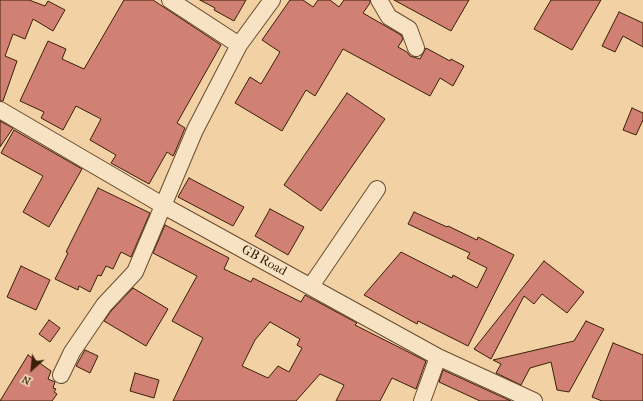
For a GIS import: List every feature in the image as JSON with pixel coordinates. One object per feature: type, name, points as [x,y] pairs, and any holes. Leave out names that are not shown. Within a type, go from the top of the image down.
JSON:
[{"type":"street","points":[[170,0],[239,45]]},
{"type":"street","points":[[61,375],[72,352],[104,305],[136,272],[195,130],[239,45],[272,0]]},
{"type":"street","points":[[379,0],[389,17],[409,29],[416,48]]},
{"type":"street","name":"GB Road","points":[[0,110],[164,206],[438,357],[534,401]]},
{"type":"street","points":[[310,286],[377,189]]},
{"type":"street","points":[[422,401],[438,357]]},
{"type":"building","points":[[0,0],[29,0],[45,6],[48,1],[65,10],[53,31],[33,19],[25,39],[13,34],[5,56],[17,61],[3,101],[0,101]]},
{"type":"building","points":[[124,0],[153,0],[221,45],[177,123],[185,128],[173,156],[167,152],[149,184],[111,163],[116,155],[90,140],[101,119],[76,106],[63,130],[41,118],[44,112],[20,101],[48,41],[66,49],[62,59],[84,69]]},
{"type":"building","points":[[200,0],[246,0],[234,21]]},
{"type":"building","points":[[290,0],[303,0],[313,7],[318,0],[330,0],[339,7],[344,0],[370,0],[370,3],[363,13],[401,35],[403,39],[398,47],[407,52],[410,56],[420,59],[426,48],[450,61],[451,59],[464,66],[453,86],[440,78],[430,96],[343,49],[315,96],[306,90],[282,131],[235,103],[250,77],[261,84],[280,52],[262,40]]},
{"type":"building","points":[[394,0],[469,0],[451,31]]},
{"type":"building","points":[[551,0],[601,0],[572,50],[534,29]]},
{"type":"building","points":[[619,12],[643,23],[643,47],[623,36],[615,52],[602,46]]},
{"type":"building","points":[[347,93],[385,119],[321,211],[284,185]]},
{"type":"building","points":[[632,108],[643,113],[643,120],[636,135],[623,130]]},
{"type":"building","points":[[0,121],[13,128],[0,147]]},
{"type":"building","points":[[14,130],[82,169],[49,227],[23,212],[43,176],[1,153]]},
{"type":"building","points":[[189,178],[244,207],[233,226],[178,197]]},
{"type":"building","points":[[98,188],[150,213],[131,257],[121,252],[113,269],[106,266],[101,276],[98,275],[90,292],[79,286],[78,290],[55,279],[68,253],[66,252]]},
{"type":"building","points":[[270,209],[304,227],[288,255],[255,236]]},
{"type":"building","points":[[414,212],[477,240],[478,237],[514,255],[468,346],[418,321],[417,324],[364,295],[401,252],[452,278],[453,275],[477,288],[487,268],[467,258],[470,253],[408,224]]},
{"type":"building","points":[[165,225],[229,258],[224,269],[251,282],[253,278],[301,302],[305,295],[357,323],[355,325],[426,361],[416,389],[392,378],[380,401],[336,401],[344,385],[320,374],[296,401],[173,401],[203,338],[172,321],[197,276],[153,253]],"holes":[[[270,322],[300,339],[297,345],[302,348],[289,372],[278,366],[268,378],[242,366],[255,340]]]},
{"type":"building","points":[[544,261],[584,292],[567,313],[542,294],[534,304],[524,296],[491,359],[474,349]]},
{"type":"building","points":[[21,266],[50,280],[36,310],[7,297]]},
{"type":"building","points":[[133,288],[168,309],[146,346],[104,321],[111,311]]},
{"type":"building","points":[[49,320],[60,328],[50,342],[39,334]]},
{"type":"building","points":[[586,321],[604,329],[569,392],[557,390],[551,362],[530,368],[521,385],[496,373],[501,364],[493,360],[574,341]]},
{"type":"building","points":[[613,343],[643,355],[643,401],[602,401],[592,397]]},
{"type":"building","points":[[85,350],[98,356],[90,373],[76,366]]},
{"type":"building","points":[[28,355],[51,371],[48,379],[55,382],[53,388],[56,389],[54,392],[57,394],[52,401],[0,401]]},
{"type":"building","points":[[443,370],[511,401],[480,401],[439,382]]},
{"type":"building","points":[[135,373],[159,380],[154,398],[130,391]]}]
